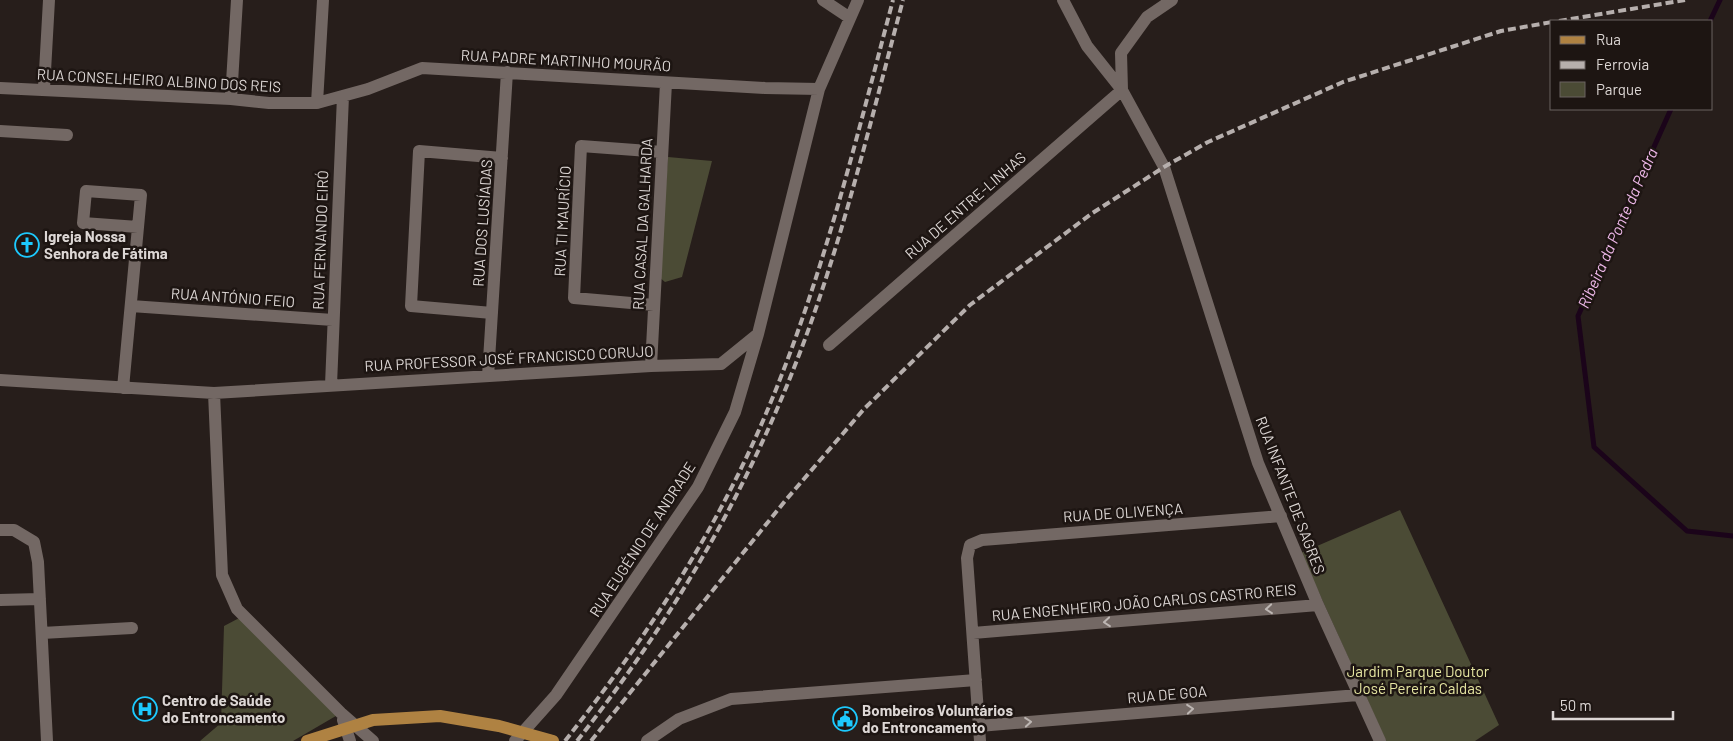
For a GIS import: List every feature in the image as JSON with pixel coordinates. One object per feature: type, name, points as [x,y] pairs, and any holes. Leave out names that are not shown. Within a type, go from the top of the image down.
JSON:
[{"type":"main road","points":[[310,740],[373,720],[440,716],[499,726],[553,741]]},
{"type":"street","points":[[44,89],[49,0]]},
{"type":"street","points":[[231,100],[237,0]]},
{"type":"street","points":[[317,104],[323,0]]},
{"type":"street","points":[[823,0],[850,18]]},
{"type":"street","points":[[758,334],[819,89],[858,0]]},
{"type":"street","name":"RUA INFANTE DE SAGRES","points":[[1063,0],[1087,46],[1122,90],[1164,167],[1258,463],[1318,605],[1380,741]]},
{"type":"street","points":[[1122,90],[1121,53],[1147,17],[1172,0]]},
{"type":"street","name":"RUA PADRE MARTINHO MOURÃO","points":[[317,104],[368,89],[422,68],[666,83],[819,89]]},
{"type":"street","name":"RUA DOS LUSÍADAS","points":[[488,376],[507,72]]},
{"type":"street","name":"RUA CASAL DA GALHARDA","points":[[651,366],[666,83]]},
{"type":"street","name":"RUA CONSELHEIRO ALBINO DOS REIS","points":[[0,88],[231,100],[269,104],[317,104]]},
{"type":"street","name":"RUA DE ENTRE-LINHAS","points":[[828,345],[1122,90]]},
{"type":"street","name":"RUA FERNANDO EIRÓ","points":[[331,385],[343,96]]},
{"type":"street","points":[[0,132],[67,135]]},
{"type":"street","name":"RUA TI MAURÍCIO","points":[[654,305],[574,298],[581,146],[662,152]]},
{"type":"street","points":[[492,313],[411,306],[419,151],[502,158]]},
{"type":"street","points":[[122,388],[131,306],[138,227],[140,195],[86,191],[83,223],[138,227]]},
{"type":"street","name":"RUA ANTÓNIO FEIO","points":[[131,306],[333,320]]},
{"type":"street","name":"RUA PROFESSOR JOSÉ FRANCISCO CORUJO","points":[[0,380],[214,393],[651,366],[721,364],[758,334]]},
{"type":"street","name":"RUA EUGÉNIO DE ANDRADE","points":[[515,741],[556,695],[698,487],[735,412],[758,334]]},
{"type":"street","points":[[214,393],[222,576],[237,609],[341,713],[373,741]]},
{"type":"street","name":"RUA DE OLIVENÇA","points":[[973,633],[967,558],[970,545],[982,540],[1281,516]]},
{"type":"street","points":[[0,530],[14,530],[34,542],[38,562],[47,741]]},
{"type":"street","points":[[0,600],[40,599]]},
{"type":"street","name":"RUA ENGENHEIRO JOÃO CARLOS CASTRO REIS","points":[[973,633],[1318,605]]},
{"type":"street","points":[[42,633],[132,628]]},
{"type":"street","points":[[973,633],[980,741]]},
{"type":"street","points":[[647,741],[679,719],[731,699],[976,680]]},
{"type":"street","name":"RUA DE GOA","points":[[980,726],[1358,695]]},
{"type":"street","points":[[341,713],[350,741]]},
{"type":"green space","points":[[668,157],[712,161],[682,277],[665,282],[659,277]]},
{"type":"green space","name":"Jardim Parque Doutor José Pereira Caldas","points":[[1400,510],[1499,725],[1475,741],[1386,741],[1301,553]]},
{"type":"green space","points":[[243,616],[341,713],[293,741],[200,741],[221,723],[224,626]]},
{"type":"waterway","name":"Ribeira da Ponte da Pedra","points":[[1710,20],[1720,0]]},
{"type":"waterway","name":"Ribeira da Ponte da Pedra","points":[[1671,110],[1578,316],[1594,447],[1687,531],[1733,536]]},
{"type":"railway","points":[[565,741],[623,665],[676,585],[724,502],[765,416],[804,314],[821,262],[893,0]]},
{"type":"railway","points":[[577,741],[644,650],[703,556],[730,508],[778,407],[815,312],[843,224],[903,0]]},
{"type":"railway","points":[[1565,20],[1685,0]]},
{"type":"railway","points":[[591,741],[785,501],[864,409],[970,305],[1091,214],[1164,167],[1208,142],[1343,82],[1501,31],[1550,22]]},
{"type":"place","name":"Igreja Nossa Senhora de Fátima","points":[[27,245]]},
{"type":"place","name":"Centro de Saúde do Entroncamento","points":[[145,709]]},
{"type":"place","name":"Bombeiros Voluntários do Entroncamento","points":[[845,719]]}]
